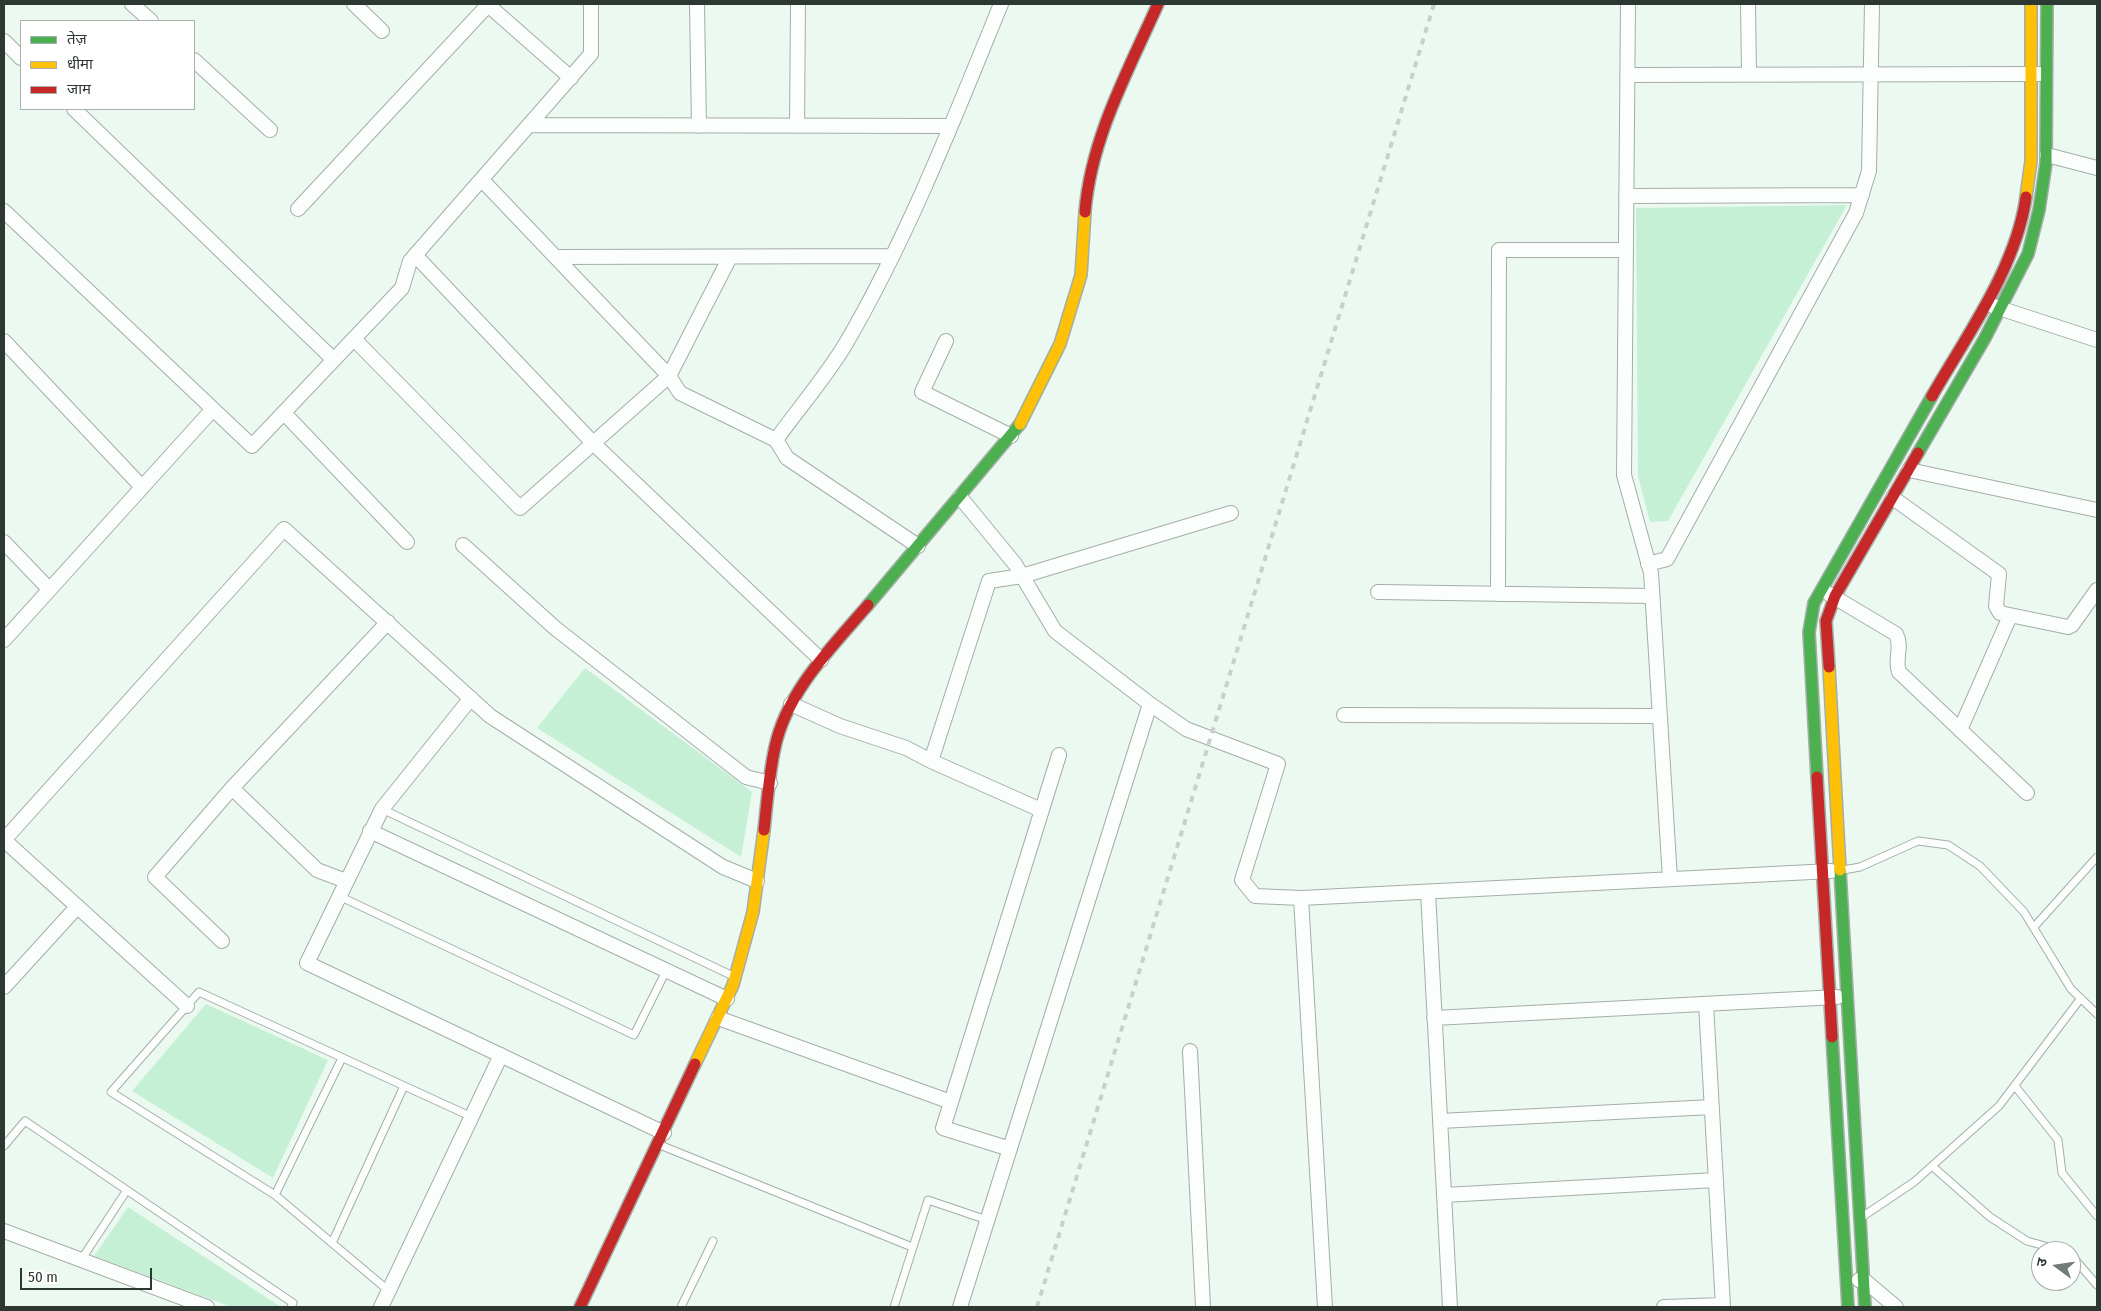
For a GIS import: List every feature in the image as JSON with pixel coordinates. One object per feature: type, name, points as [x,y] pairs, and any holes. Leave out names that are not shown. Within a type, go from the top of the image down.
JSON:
[{"type":"street","points":[[132,4],[150,20]]},
{"type":"street","points":[[354,4],[382,31]]},
{"type":"street","points":[[4,211],[252,446],[402,288],[410,261],[591,54],[592,4]]},
{"type":"street","points":[[697,4],[698,126]]},
{"type":"street","points":[[797,126],[798,4]]},
{"type":"street","points":[[776,440],[844,346],[892,256],[951,126],[1002,4]]},
{"type":"street","points":[[580,1307],[736,977],[753,912],[775,746],[791,704],[821,660],[1024,420],[1060,344],[1081,275],[1087,189],[1102,130],[1158,4]]},
{"type":"street","points":[[1628,4],[1624,475],[1648,564],[1652,596],[1670,879]]},
{"type":"street","points":[[1748,4],[1749,74]]},
{"type":"street","points":[[1648,564],[1667,559],[1856,213],[1869,171],[1872,4]]},
{"type":"street","points":[[1848,1307],[1809,632],[1814,602],[1999,280],[2023,217],[2031,161],[2031,4]]},
{"type":"street","points":[[1865,1307],[1826,621],[1835,596],[2000,309],[2028,254],[2039,210],[2046,154],[2047,4]]},
{"type":"street","points":[[298,209],[488,5],[571,78]]},
{"type":"street","points":[[4,41],[20,57]]},
{"type":"street","points":[[195,61],[270,130]]},
{"type":"street","points":[[1627,75],[2047,74]]},
{"type":"street","points":[[75,110],[334,360]]},
{"type":"street","points":[[529,125],[951,126]]},
{"type":"street","points":[[2046,154],[2097,168]]},
{"type":"street","points":[[482,180],[669,376],[680,393],[776,440],[787,458],[918,546]]},
{"type":"street","points":[[1626,196],[1862,195]]},
{"type":"street","points":[[1498,594],[1499,250],[1626,250]]},
{"type":"street","points":[[415,255],[593,443],[821,660]]},
{"type":"street","points":[[556,257],[892,256]]},
{"type":"street","points":[[354,339],[520,508],[669,376],[730,257]]},
{"type":"street","points":[[1985,304],[2097,340]]},
{"type":"street","points":[[4,341],[142,487]]},
{"type":"street","points":[[946,341],[922,392],[1011,436]]},
{"type":"street","points":[[4,640],[213,409]]},
{"type":"street","points":[[284,413],[407,542]]},
{"type":"street","points":[[1909,470],[2097,510]]},
{"type":"street","points":[[960,497],[1015,564],[1055,631],[1150,704],[1186,729],[1278,764],[1242,880],[1255,896],[1301,898],[1841,870]]},
{"type":"street","points":[[1893,498],[1998,574],[1996,610],[2000,613],[2068,627],[2072,625],[2097,590]]},
{"type":"street","points":[[931,761],[989,581],[1022,576],[1231,513]]},
{"type":"street","points":[[187,1006],[4,840],[284,528],[490,716],[723,867],[757,881]]},
{"type":"street","points":[[4,542],[49,589]]},
{"type":"street","points":[[463,545],[555,628],[738,771],[746,777],[770,783]]},
{"type":"street","points":[[1822,590],[1896,634],[1900,644],[1897,668],[1899,672],[2028,793]]},
{"type":"street","points":[[1378,592],[1652,596]]},
{"type":"street","points":[[1960,730],[2010,616]]},
{"type":"street","points":[[222,940],[155,877],[232,788],[388,622]]},
{"type":"street","points":[[471,698],[382,809],[307,963],[501,1055],[661,1139]]},
{"type":"street","points":[[791,704],[840,726],[906,748],[1041,810]]},
{"type":"street","points":[[960,1307],[1150,704]]},
{"type":"street","points":[[1344,715],[1660,716]]},
{"type":"street","points":[[1010,1149],[943,1128],[1059,755]]},
{"type":"street","points":[[232,788],[317,870],[346,881]]},
{"type":"street","points":[[370,831],[726,999]]},
{"type":"street","points":[[1428,892],[1450,1307]]},
{"type":"street","points":[[1301,898],[1325,1307]]},
{"type":"street","points":[[4,987],[76,907]]},
{"type":"street","points":[[1434,1018],[1848,996]]},
{"type":"street","points":[[1664,1307],[1723,1306],[1706,1004]]},
{"type":"street","points":[[718,1018],[951,1102]]},
{"type":"street","points":[[1190,1051],[1203,1307]]},
{"type":"street","points":[[381,1307],[501,1055]]},
{"type":"street","points":[[1440,1121],[1712,1107]]},
{"type":"street","points":[[1444,1196],[1716,1180]]},
{"type":"street","points":[[4,1234],[207,1307]]},
{"type":"street","points":[[1846,1280],[1864,1280],[1896,1307]]},
{"type":"lane","points":[[382,809],[736,977]]},
{"type":"lane","points":[[1841,870],[1860,867],[1918,841],[1948,845],[1980,866],[2024,912],[2071,989],[2097,1014]]},
{"type":"lane","points":[[2034,927],[2097,857]]},
{"type":"lane","points":[[339,896],[634,1035],[666,971]]},
{"type":"lane","points":[[389,1291],[274,1195],[111,1092],[199,992],[472,1117]]},
{"type":"lane","points":[[1860,1218],[1914,1182],[1999,1106],[2081,998]]},
{"type":"lane","points":[[274,1195],[342,1058]]},
{"type":"lane","points":[[332,1243],[404,1086]]},
{"type":"lane","points":[[2014,1086],[2058,1140],[2062,1173],[2097,1216]]},
{"type":"lane","points":[[4,1146],[25,1121],[293,1303],[291,1307]]},
{"type":"lane","points":[[661,1139],[912,1247]]},
{"type":"lane","points":[[1932,1166],[1990,1217],[2031,1242]]},
{"type":"lane","points":[[81,1261],[127,1190]]},
{"type":"lane","points":[[894,1307],[928,1200],[987,1220]]},
{"type":"lane","points":[[681,1307],[713,1241]]},
{"type":"lane","points":[[2081,1267],[2097,1285]]},
{"type":"green space","points":[[1847,205],[1668,521],[1650,522],[1638,476],[1636,208]]},
{"type":"green space","points":[[585,668],[752,792],[741,857],[537,728]]},
{"type":"green space","points":[[206,1004],[328,1060],[273,1178],[132,1091]]},
{"type":"green space","points":[[128,1207],[281,1307],[232,1307],[94,1256]]},
{"type":"railway","points":[[1037,1307],[1434,4]]},
{"type":"traffic: fast","points":[[1918,453],[1985,338],[2028,254],[2039,210],[2046,163],[2047,4]]},
{"type":"traffic: fast","points":[[1817,777],[1809,632],[1814,603],[1932,396]]},
{"type":"traffic: fast","points":[[868,605],[1020,424]]},
{"type":"traffic: fast","points":[[1840,870],[1865,1307]]},
{"type":"traffic: fast","points":[[1832,1037],[1848,1307]]},
{"type":"traffic: slow","points":[[2026,197],[2031,161],[2031,4]]},
{"type":"traffic: slow","points":[[1020,424],[1060,344],[1081,275],[1085,212]]},
{"type":"traffic: slow","points":[[1829,667],[1840,870]]},
{"type":"traffic: slow","points":[[695,1064],[733,985],[753,912],[764,830]]},
{"type":"traffic: jam","points":[[1085,212],[1095,158],[1112,105],[1158,4]]},
{"type":"traffic: jam","points":[[1932,396],[2001,275],[2021,223],[2026,197]]},
{"type":"traffic: jam","points":[[1829,667],[1826,621],[1835,596],[1918,453]]},
{"type":"traffic: jam","points":[[764,830],[775,747],[790,707],[812,671],[868,605]]},
{"type":"traffic: jam","points":[[1817,777],[1832,1037]]},
{"type":"traffic: jam","points":[[580,1307],[695,1064]]}]
